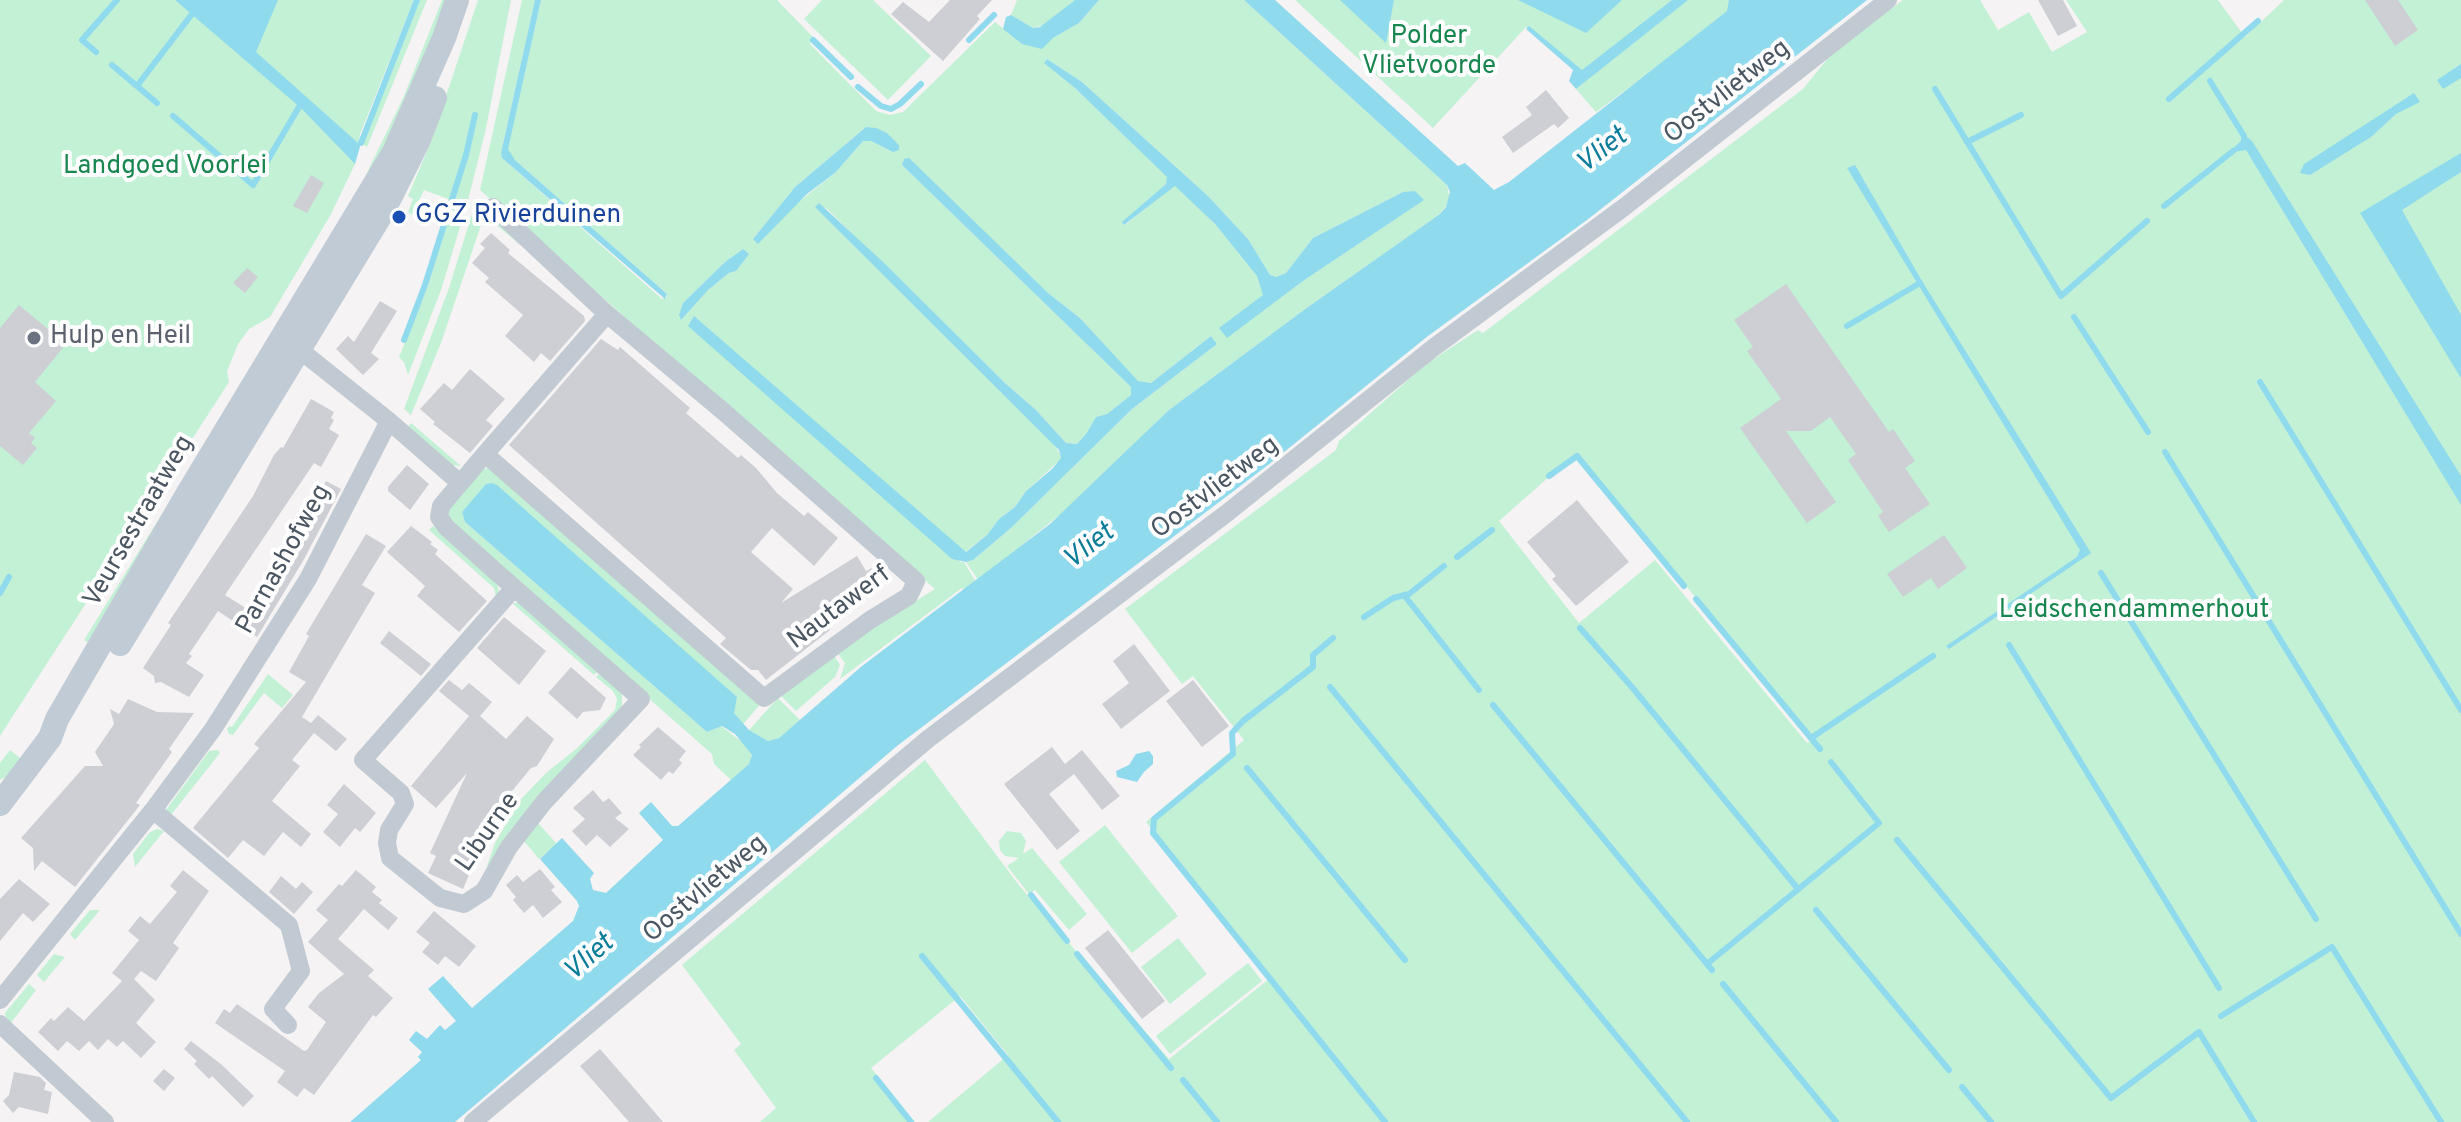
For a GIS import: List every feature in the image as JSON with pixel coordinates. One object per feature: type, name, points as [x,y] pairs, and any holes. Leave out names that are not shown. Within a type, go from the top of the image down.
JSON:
[{"type":"main road","name":"Veursestraatweg","points":[[0,804],[50,738],[64,728],[88,696],[291,344],[353,223],[394,152],[444,38],[457,0]]},
{"type":"main road","name":"Veursestraatweg","points":[[291,344],[384,210],[418,142],[472,0]]},
{"type":"street","name":"Oostvlietweg","points":[[473,1122],[928,739],[1312,448],[1433,348],[1623,208],[1888,0]]},
{"type":"street","name":"Nautawerf","points":[[485,454],[764,698],[870,620],[909,596],[916,581],[607,314],[493,207]]},
{"type":"street","points":[[291,344],[389,421],[460,483],[538,402],[547,382],[607,314]]},
{"type":"street","name":"Parnashofweg","points":[[0,1000],[153,810],[213,729],[300,591],[389,421]]},
{"type":"street","name":"Liburne","points":[[460,483],[441,506],[439,517],[446,527],[641,699],[544,802],[509,847],[484,891],[464,904],[440,898],[390,858],[387,843],[389,830],[405,804],[401,793],[363,760],[514,588]]},
{"type":"street","points":[[153,810],[289,925],[301,971],[273,1009],[288,1025]]},
{"type":"street","points":[[0,1024],[105,1122]]},
{"type":"green space","name":"Landgoed Voorlei","points":[[0,0],[414,0],[360,134],[355,164],[330,216],[270,317],[249,329],[238,344],[227,371],[229,382],[0,736]]},
{"type":"green space","points":[[419,0],[427,0],[367,147],[362,144]]},
{"type":"green space","points":[[442,0],[449,0],[391,141],[363,181],[404,96]]},
{"type":"green space","points":[[478,0],[511,0],[485,133],[467,204],[441,290],[408,375],[399,357],[428,286],[454,201],[424,190],[412,215],[408,212],[413,199],[408,196],[430,144]]},
{"type":"green space","points":[[522,0],[535,0],[502,158],[662,299],[667,294],[515,160],[507,149],[541,0],[777,0],[813,37],[810,44],[876,111],[890,115],[903,112],[995,22],[1022,44],[1053,38],[1079,23],[1099,0],[1244,0],[1447,185],[1450,200],[1440,214],[1169,410],[1082,497],[978,580],[966,562],[973,560],[1011,528],[1132,409],[1217,344],[1211,336],[1151,383],[1137,381],[1080,318],[1048,293],[904,159],[902,165],[1131,387],[1131,395],[1107,414],[1096,417],[1077,444],[1066,443],[1036,410],[827,209],[818,204],[816,207],[1053,442],[1062,458],[1026,491],[987,535],[965,552],[694,317],[964,562],[976,582],[964,590],[962,588],[840,679],[845,663],[836,651],[935,589],[480,190]],"holes":[[[1047,59],[1082,82],[1208,196],[1248,239],[1270,275],[1276,277],[1286,273],[1313,238],[1403,192],[1423,200],[1227,337],[1220,328],[1264,295],[1257,276],[1215,224],[1175,185],[1125,225],[1123,222],[1166,184],[1168,177],[1045,63]],[[866,127],[893,152],[871,141],[863,141],[836,172],[753,239],[795,187]],[[743,249],[736,271],[708,290],[681,319],[683,303]]]},
{"type":"green space","points":[[822,0],[873,0],[931,56],[888,100],[804,19]]},
{"type":"green space","points":[[1017,0],[1075,0],[1046,24],[1033,28],[1011,15]]},
{"type":"green space","name":"Polder Vlietvoorde","points":[[1295,0],[1747,0],[1596,112],[1576,89],[1586,81],[1526,27],[1433,128]]},
{"type":"green space","name":"Leidschendammerhout","points":[[1903,0],[1980,0],[1998,30],[2029,12],[2052,52],[2087,32],[2066,0],[2218,0],[2245,37],[2284,0],[2461,0],[2461,1122],[928,1122],[1008,1055],[960,996],[871,1068],[915,1122],[760,1122],[776,1108],[734,1050],[741,1044],[682,965],[925,760],[1018,884],[1169,1059],[1269,979],[1146,822],[1244,740],[1193,676],[1182,684],[1125,609],[1336,450],[1339,441],[1426,364],[1478,330],[1483,333],[1803,89],[1833,52]],"holes":[[[1580,458],[1813,739],[1807,743],[1655,560],[1579,623],[1499,521],[1567,461],[1571,464]]]},
{"type":"green space","points":[[476,201],[522,241],[520,245],[492,221],[481,225],[441,343],[411,415],[404,409],[449,288]]},
{"type":"green space","points":[[233,399],[92,646],[84,640]]},
{"type":"green space","points":[[411,423],[461,466],[452,465],[406,429]]},
{"type":"green space","points":[[490,468],[758,701],[759,706],[743,724],[484,487],[462,512],[465,522],[707,732],[721,726],[742,742],[752,754],[750,764],[731,780],[714,764],[712,754],[452,526],[448,520],[448,508],[484,469]]},
{"type":"green space","points":[[433,526],[496,581],[499,591],[496,597],[494,588],[429,530]]},
{"type":"green space","points":[[512,603],[519,603],[598,671],[594,675]]},
{"type":"green space","points":[[833,654],[840,665],[835,677],[796,711],[780,695]]},
{"type":"green space","points":[[600,673],[622,694],[622,708],[490,868],[487,866],[495,843],[519,801],[615,710],[617,699],[613,691],[596,677]]},
{"type":"green space","points":[[268,674],[293,695],[282,708],[264,693],[233,735],[229,734],[227,729],[232,727]]},
{"type":"green space","points":[[778,698],[800,720],[779,738],[768,741],[749,730]]},
{"type":"green space","points":[[10,750],[20,758],[6,777],[0,780],[0,763]]},
{"type":"green space","points":[[218,750],[220,753],[170,816],[166,810],[209,751]]},
{"type":"green space","points":[[537,822],[557,844],[539,859],[524,841]]},
{"type":"green space","points":[[1105,825],[1178,916],[1132,953],[1059,862]]},
{"type":"green space","points":[[157,829],[164,831],[135,867],[133,854],[150,832]]},
{"type":"green space","points":[[1007,831],[1021,833],[1026,841],[1023,854],[1032,848],[1087,914],[1069,930],[1035,890],[1029,894],[1007,866],[1019,858],[1005,856],[1000,850],[999,841]]},
{"type":"green space","points":[[90,910],[100,910],[75,940],[70,934]]},
{"type":"green space","points":[[1178,938],[1207,974],[1170,1004],[1141,967]]},
{"type":"green space","points":[[54,954],[65,957],[44,982],[37,975]]},
{"type":"green space","points":[[1248,963],[1262,981],[1170,1054],[1156,1036]]},
{"type":"green space","points":[[29,984],[36,990],[10,1024],[5,1013]]},
{"type":"water","points":[[175,0],[278,0],[256,52],[361,143],[355,164],[302,109]]},
{"type":"water","points":[[535,0],[541,0],[508,149],[515,160],[667,294],[665,299],[502,158]]},
{"type":"water","points":[[1075,0],[1099,0],[1079,23],[1053,38],[1042,49],[1022,44],[1003,29],[1006,17],[1011,15],[1033,28],[1040,27]]},
{"type":"water","name":"Vliet","points":[[1244,0],[1275,0],[1458,166],[1465,163],[1494,190],[1509,182],[1727,11],[1729,0],[1867,0],[1587,220],[1428,336],[1268,465],[897,746],[455,1122],[350,1122],[421,1060],[418,1057],[422,1052],[409,1040],[416,1031],[427,1039],[440,1025],[445,1030],[456,1021],[428,989],[443,976],[472,1008],[573,921],[579,906],[577,901],[540,859],[562,838],[594,873],[590,879],[593,890],[606,893],[663,840],[639,813],[651,802],[672,826],[678,826],[749,764],[752,755],[735,734],[722,726],[707,732],[465,522],[462,512],[486,484],[497,485],[737,697],[734,713],[749,730],[768,741],[779,738],[862,666],[1050,524],[1169,410],[1446,207],[1450,192],[1447,185]]},
{"type":"water","points":[[1340,0],[1394,0],[1386,43]]},
{"type":"water","points":[[1518,0],[1622,0],[1586,33]]},
{"type":"water","points":[[1672,0],[1688,0],[1576,89],[1569,81],[1573,70],[1526,29],[1529,26],[1582,70]]},
{"type":"water","points":[[1047,59],[1082,82],[1208,196],[1248,239],[1270,275],[1276,277],[1286,273],[1313,238],[1403,192],[1415,191],[1424,200],[1303,281],[1227,338],[1219,328],[1263,295],[1257,276],[1215,224],[1175,186],[1124,225],[1122,222],[1166,184],[1167,177],[1075,88],[1044,63]]},
{"type":"water","points":[[2461,64],[2461,78],[2443,89],[2437,80]]},
{"type":"water","points":[[2414,93],[2420,102],[2396,114],[2371,137],[2310,175],[2300,173],[2304,164]]},
{"type":"water","points":[[866,127],[887,133],[899,145],[899,150],[893,152],[871,141],[863,141],[836,172],[807,194],[758,244],[753,239],[795,187]]},
{"type":"water","points":[[2241,132],[2252,141],[2461,476],[2461,505],[2246,150],[2228,153],[2241,141]]},
{"type":"water","points":[[2461,153],[2461,172],[2402,210],[2461,315],[2461,378],[2360,213]]},
{"type":"water","points":[[909,158],[1048,293],[1080,318],[1138,381],[1151,383],[1211,336],[1217,344],[1132,409],[1011,528],[973,560],[966,562],[952,559],[688,326],[694,316],[966,552],[1052,469],[1061,458],[1059,450],[815,207],[819,203],[1036,410],[1066,443],[1077,444],[1096,417],[1107,414],[1131,395],[1131,387],[902,165],[904,159]]},
{"type":"water","points":[[1855,165],[1922,281],[2091,553],[1949,649],[1946,646],[2077,557],[2080,550],[1847,168]]},
{"type":"water","points":[[743,249],[749,254],[736,271],[708,290],[681,320],[679,315],[683,303]]},
{"type":"water","points":[[1149,751],[1153,764],[1137,782],[1117,777],[1116,771],[1129,765],[1136,754]]},
{"type":"building","points":[[950,0],[992,0],[977,16],[980,19],[943,61],[891,14],[903,2],[929,22]]},
{"type":"building","points":[[2038,0],[2063,0],[2077,26],[2058,36]]},
{"type":"building","points":[[2365,0],[2398,0],[2418,30],[2395,46]]},
{"type":"building","points":[[1546,90],[1569,118],[1558,128],[1554,124],[1513,153],[1502,137],[1532,115],[1526,107]]},
{"type":"building","points":[[311,175],[324,183],[307,213],[293,206]]},
{"type":"building","points":[[491,233],[510,250],[508,253],[584,316],[585,321],[550,361],[541,353],[534,362],[505,336],[523,315],[485,282],[489,278],[472,263],[485,248],[480,244]]},
{"type":"building","points":[[247,268],[258,277],[245,293],[233,283]]},
{"type":"building","points":[[1786,284],[1889,432],[1893,429],[1915,461],[1905,468],[1930,504],[1889,532],[1878,516],[1883,512],[1848,460],[1856,454],[1830,417],[1811,431],[1786,431],[1836,502],[1807,523],[1740,428],[1781,399],[1747,351],[1753,347],[1734,320]]},
{"type":"building","points":[[380,301],[397,311],[371,353],[379,359],[363,375],[336,349],[348,336],[354,342]]},
{"type":"building","points":[[19,305],[66,344],[35,382],[56,401],[29,433],[35,438],[31,443],[37,448],[23,465],[0,446],[0,328]]},
{"type":"building","points":[[601,339],[618,350],[620,347],[690,408],[686,413],[738,458],[741,455],[756,468],[777,493],[804,516],[808,512],[838,538],[814,566],[772,528],[751,552],[793,589],[781,603],[857,556],[866,571],[872,568],[883,586],[865,597],[862,591],[830,611],[830,630],[766,680],[758,670],[751,670],[720,644],[726,638],[509,445]]},
{"type":"building","points":[[470,369],[505,399],[486,420],[493,426],[470,453],[433,424],[435,422],[420,409],[444,383],[452,390]]},
{"type":"building","points":[[311,399],[334,412],[329,429],[339,435],[321,467],[314,463],[225,595],[252,612],[326,481],[341,489],[303,561],[257,637],[218,611],[189,654],[192,656],[186,663],[204,675],[189,697],[161,682],[155,683],[154,676],[143,668],[171,625],[168,623],[253,496],[274,455],[283,448]]},
{"type":"building","points":[[407,465],[429,484],[410,510],[388,491]]},
{"type":"building","points":[[1577,500],[1629,562],[1576,606],[1552,579],[1556,576],[1527,542]]},
{"type":"building","points":[[411,526],[432,542],[430,544],[438,550],[435,554],[487,601],[459,632],[417,596],[425,586],[387,552]]},
{"type":"building","points":[[366,534],[386,546],[362,585],[375,593],[302,717],[311,723],[318,715],[347,739],[336,751],[314,733],[292,760],[300,766],[272,801],[311,834],[301,847],[283,832],[264,856],[243,840],[228,858],[193,828],[259,748],[254,744],[306,682],[289,672],[309,636],[306,634]]},
{"type":"building","points":[[1944,535],[1967,568],[1938,589],[1931,578],[1903,597],[1887,574]]},
{"type":"building","points":[[504,617],[546,651],[519,685],[477,648]]},
{"type":"building","points":[[389,631],[431,664],[421,676],[380,643]]},
{"type":"building","points":[[1134,644],[1170,691],[1121,729],[1102,704],[1129,683],[1113,661]]},
{"type":"building","points":[[571,667],[606,698],[600,710],[583,712],[577,719],[548,693]]},
{"type":"building","points":[[449,680],[462,690],[469,683],[492,702],[480,716],[506,739],[527,716],[554,739],[537,766],[531,768],[504,801],[507,803],[498,818],[494,816],[463,889],[428,873],[436,856],[430,853],[467,773],[436,808],[411,786],[469,716],[439,691]]},
{"type":"building","points":[[1193,680],[1229,726],[1202,747],[1166,701]]},
{"type":"building","points":[[128,699],[157,712],[194,713],[169,749],[172,752],[136,803],[140,805],[75,887],[42,861],[34,871],[33,848],[21,838],[85,766],[103,766],[95,752],[114,724],[110,709],[119,714]]},
{"type":"building","points":[[658,727],[686,751],[679,760],[682,763],[673,774],[669,771],[661,780],[633,755]]},
{"type":"building","points":[[1052,747],[1065,764],[1082,750],[1120,796],[1102,810],[1074,774],[1049,794],[1080,831],[1057,850],[1004,784]]},
{"type":"building","points":[[344,784],[376,813],[360,832],[355,828],[340,847],[323,832],[338,814],[327,805]]},
{"type":"building","points":[[593,790],[603,802],[609,798],[622,813],[615,818],[629,829],[610,847],[597,835],[586,846],[572,831],[585,819],[573,808]]},
{"type":"building","points":[[540,869],[555,887],[551,890],[562,902],[543,918],[533,905],[524,913],[506,885],[517,875],[523,882]]},
{"type":"building","points":[[183,870],[209,891],[173,943],[179,948],[156,981],[141,971],[134,979],[155,1000],[136,1023],[156,1042],[141,1058],[123,1041],[117,1047],[108,1039],[98,1050],[89,1041],[79,1051],[67,1041],[58,1051],[38,1032],[51,1018],[54,1021],[68,1007],[84,1021],[122,981],[112,973],[139,940],[128,931],[140,916],[150,924],[177,892],[170,886]]},
{"type":"building","points":[[356,870],[376,887],[372,892],[382,900],[379,903],[398,918],[388,930],[364,909],[338,939],[374,970],[368,976],[393,998],[376,1017],[373,1015],[314,1095],[304,1088],[297,1097],[277,1082],[285,1071],[215,1023],[224,1009],[230,1013],[237,1004],[304,1051],[307,1050],[326,1022],[308,1007],[319,993],[344,974],[308,942],[328,920],[316,910]]},
{"type":"building","points":[[281,876],[296,889],[302,882],[313,892],[294,914],[269,892]]},
{"type":"building","points":[[19,879],[50,904],[33,922],[23,913],[0,941],[0,899]]},
{"type":"building","points":[[434,911],[476,946],[459,967],[445,956],[438,965],[422,952],[430,943],[416,932]]},
{"type":"building","points":[[1108,930],[1165,1001],[1142,1019],[1085,948]]},
{"type":"building","points":[[191,1041],[254,1096],[243,1107],[212,1076],[209,1079],[194,1064],[197,1061],[184,1049]]},
{"type":"building","points":[[600,1049],[663,1122],[629,1122],[580,1066]]},
{"type":"building","points":[[164,1069],[175,1078],[164,1091],[153,1081]]},
{"type":"building","points":[[14,1072],[40,1077],[46,1083],[44,1090],[52,1092],[48,1114],[19,1107],[13,1113],[3,1101],[9,1095]]},
{"type":"waterway","points":[[96,52],[82,40],[117,0]]},
{"type":"waterway","points":[[361,143],[417,0]]},
{"type":"waterway","points":[[137,86],[192,14]]},
{"type":"waterway","points":[[969,40],[994,15]]},
{"type":"waterway","points":[[2169,99],[2258,21]]},
{"type":"waterway","points":[[813,40],[851,77]]},
{"type":"waterway","points":[[112,65],[157,103]]},
{"type":"waterway","points":[[2210,81],[2244,136]]},
{"type":"waterway","points":[[858,87],[881,106],[891,109],[921,84]]},
{"type":"waterway","points":[[1935,89],[2061,296],[2147,221]]},
{"type":"waterway","points":[[173,116],[253,185],[299,107]]},
{"type":"waterway","points":[[404,340],[425,285],[466,155],[475,115]]},
{"type":"waterway","points":[[1967,142],[2021,115]]},
{"type":"waterway","points":[[2164,206],[2233,151]]},
{"type":"waterway","points":[[1847,326],[1920,283]]},
{"type":"waterway","points":[[2074,317],[2148,432]]},
{"type":"waterway","points":[[2260,382],[2461,710]]},
{"type":"waterway","points":[[2165,452],[2461,934]]},
{"type":"waterway","points":[[1549,476],[1577,456],[1684,586]]},
{"type":"waterway","points":[[1457,557],[1492,530]]},
{"type":"waterway","points":[[1364,617],[1393,598],[1409,594],[1444,566]]},
{"type":"waterway","points":[[2101,573],[2316,919]]},
{"type":"waterway","points":[[0,593],[9,577]]},
{"type":"waterway","points":[[1404,595],[1479,690]]},
{"type":"waterway","points":[[1696,599],[1820,749]]},
{"type":"waterway","points":[[1580,628],[1798,889]]},
{"type":"waterway","points":[[1333,638],[1313,655],[1313,667],[1243,721],[1232,733],[1233,754],[1154,819],[1153,833],[1385,1122]]},
{"type":"waterway","points":[[2009,645],[2219,988]]},
{"type":"waterway","points":[[1811,738],[1933,656]]},
{"type":"waterway","points":[[1330,687],[1687,1122]]},
{"type":"waterway","points":[[1493,705],[1712,970]]},
{"type":"waterway","points":[[1707,964],[1879,823],[1831,762]]},
{"type":"waterway","points":[[1247,768],[1405,960]]},
{"type":"waterway","points":[[1897,840],[2111,1098],[2199,1032],[2254,1122]]},
{"type":"waterway","points":[[1031,895],[1067,941]]},
{"type":"waterway","points":[[1816,910],[1949,1070]]},
{"type":"waterway","points":[[2221,1016],[2332,947],[2441,1122]]},
{"type":"waterway","points":[[1077,954],[1171,1068]]},
{"type":"waterway","points":[[922,956],[1058,1122]]},
{"type":"waterway","points":[[1723,984],[1836,1122]]},
{"type":"waterway","points":[[876,1078],[911,1122]]},
{"type":"waterway","points":[[1183,1080],[1217,1122]]},
{"type":"waterway","points":[[1962,1087],[1991,1122]]},
{"type":"place","name":"GGZ Rivierduinen","points":[[399,217]]},
{"type":"place","name":"Hulp en Heil","points":[[34,338]]}]
